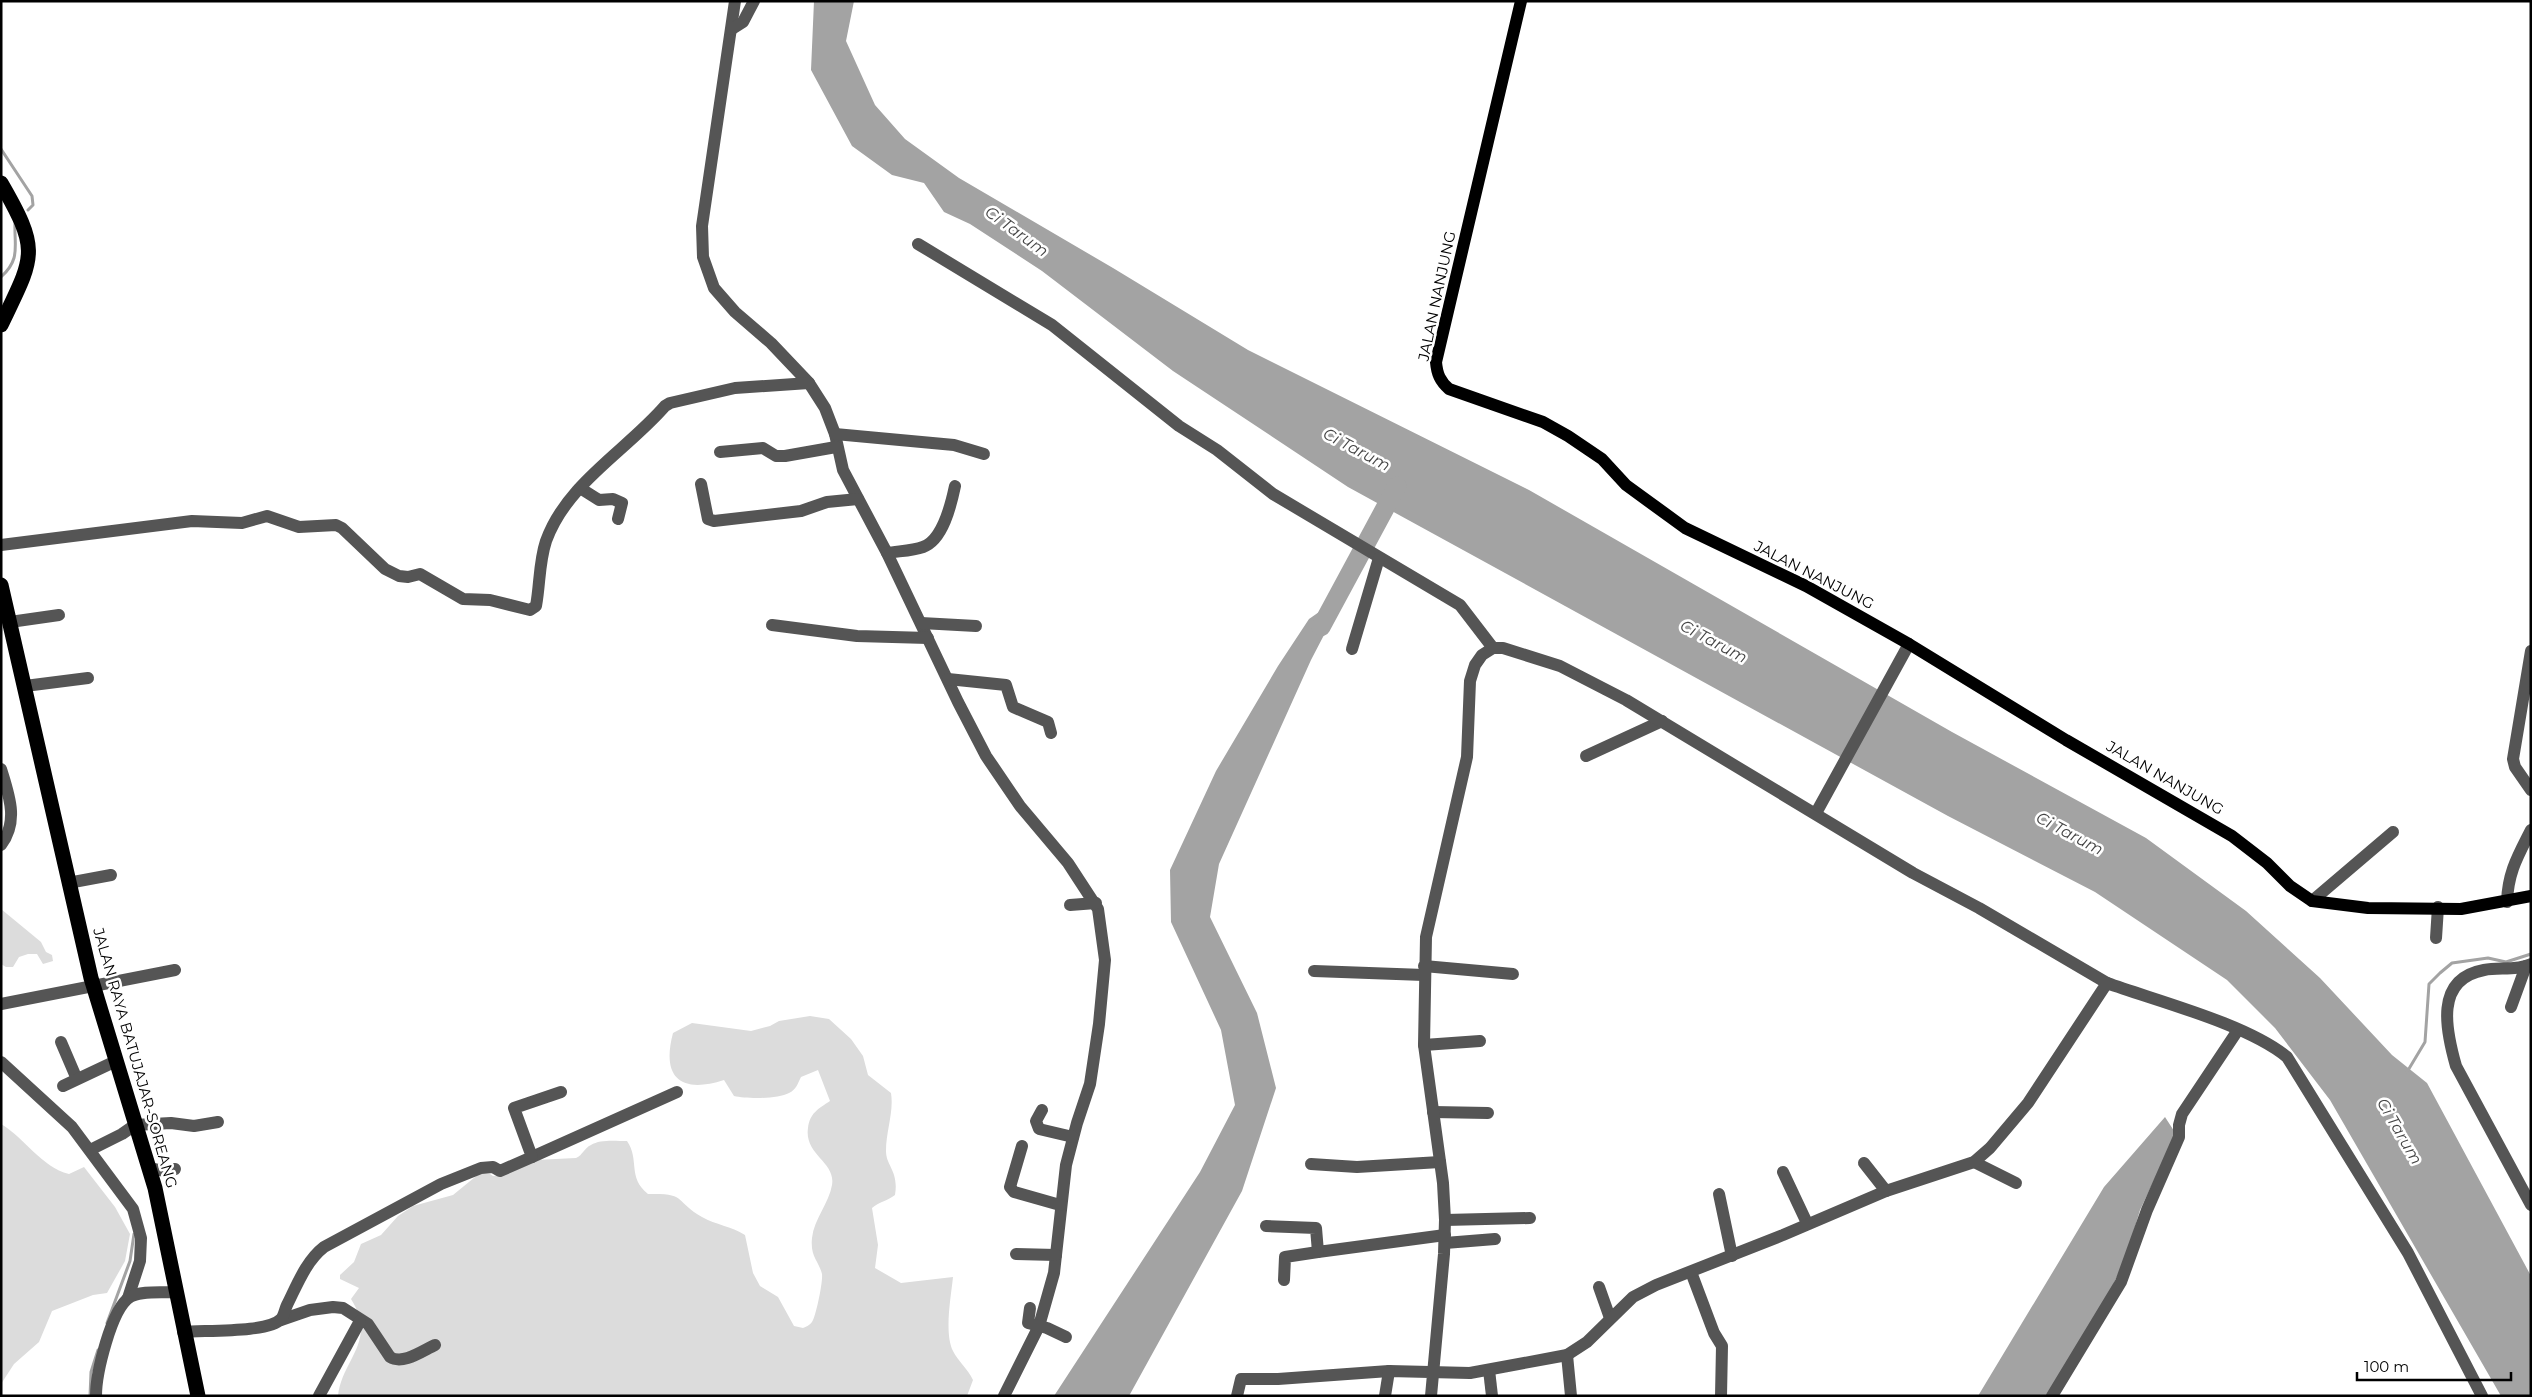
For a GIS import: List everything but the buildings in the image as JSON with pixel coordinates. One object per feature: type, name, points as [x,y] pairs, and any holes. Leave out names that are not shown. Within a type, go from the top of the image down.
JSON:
[{"type":"highway","points":[[1,183],[19,213],[29,247],[26,272],[1,325]]},
{"type":"highway","name":"JALAN RAYA BATUJAJAR-SOREANG","points":[[1,584],[26,686],[68,883],[93,984],[135,1125],[150,1168],[198,1396]]},
{"type":"main road","name":"JALAN NANJUNG","points":[[1521,1],[1438,354],[1437,373],[1448,389],[1543,422],[1586,446],[1602,459],[1626,484],[1684,528],[1806,586],[1909,644],[2066,740],[2232,836],[2267,863],[2290,886],[2312,900],[2368,908],[2461,909],[2507,902],[2531,896]]},
{"type":"street","points":[[735,1],[704,201],[702,226],[702,257],[714,288],[735,312],[771,343],[809,383],[824,408],[835,434],[836,447],[843,470],[887,553],[986,756],[1024,811],[1036,823],[1096,903],[1105,960],[1099,1024],[1090,1084],[1066,1165],[1060,1205],[1054,1273],[1044,1312],[1039,1326],[1004,1396]]},
{"type":"street","points":[[732,28],[743,22],[754,1]]},
{"type":"street","points":[[918,244],[1052,324],[1179,426],[1217,450],[1274,494],[1347,540],[1460,605],[1493,648]]},
{"type":"street","points":[[1,545],[192,521],[242,523],[267,516],[299,526],[336,526],[352,537],[377,564],[399,576],[408,577],[420,574],[463,599],[473,598],[498,601],[530,610],[536,606],[540,563],[546,541],[558,516],[580,488],[670,403],[735,388],[809,383]]},
{"type":"street","points":[[835,434],[954,445],[984,454]]},
{"type":"street","points":[[720,452],[763,448],[776,456],[785,456],[836,447]]},
{"type":"street","points":[[701,484],[708,519],[714,521],[801,512],[827,502],[858,499]]},
{"type":"street","points":[[887,553],[923,547],[933,540],[947,514],[955,486]]},
{"type":"street","points":[[580,488],[599,500],[613,499],[622,503],[618,520]]},
{"type":"street","points":[[1352,649],[1379,558]]},
{"type":"street","points":[[10,622],[59,615]]},
{"type":"street","points":[[921,623],[976,626]]},
{"type":"street","points":[[772,625],[857,636],[928,638]]},
{"type":"street","points":[[1816,812],[1909,644]]},
{"type":"street","points":[[1431,1396],[1445,1239],[1445,1220],[1440,1162],[1424,1045],[1424,970],[1429,916],[1453,824],[1467,757],[1470,681],[1475,665],[1482,655],[1493,648],[1503,648],[1560,666],[1662,721],[1816,812],[1913,873],[1979,908],[2107,983],[2238,1030],[2287,1057],[2408,1253],[2482,1396]]},
{"type":"street","points":[[2531,651],[2513,759],[2515,767],[2531,790]]},
{"type":"street","points":[[26,686],[88,678]]},
{"type":"street","points":[[948,679],[1006,686],[1013,707],[1048,722],[1051,733]]},
{"type":"street","points":[[1586,756],[1662,721]]},
{"type":"street","points":[[1,769],[12,809],[9,834],[1,845]]},
{"type":"street","points":[[2507,902],[2507,883],[2513,866],[2531,830]]},
{"type":"street","points":[[2312,900],[2393,832]]},
{"type":"street","points":[[68,883],[111,875]]},
{"type":"street","points":[[1070,905],[1096,903]]},
{"type":"street","points":[[2436,938],[2438,908]]},
{"type":"street","points":[[2510,1007],[2528,966],[2485,970],[2461,979],[2449,997],[2447,1018],[2449,1041],[2456,1066],[2531,1205]]},
{"type":"street","points":[[1,1004],[36,998],[93,984],[175,970]]},
{"type":"street","points":[[1314,971],[1424,970],[1513,974]]},
{"type":"street","points":[[1237,1396],[1241,1379],[1285,1379],[1389,1371],[1451,1374],[1489,1370],[1567,1355],[1587,1342],[1633,1297],[1656,1285],[1732,1256],[1807,1223],[1886,1192],[1974,1162],[1990,1148],[2028,1103],[2107,983]]},
{"type":"street","points":[[2052,1396],[2121,1282],[2147,1210],[2179,1137],[2178,1125],[2182,1114],[2238,1030]]},
{"type":"street","points":[[1424,1045],[1480,1041]]},
{"type":"street","points":[[61,1042],[76,1077]]},
{"type":"street","points":[[63,1086],[76,1077],[116,1061]]},
{"type":"street","points":[[1,1062],[72,1127],[133,1209],[138,1226],[141,1238],[140,1261],[128,1298],[113,1324],[104,1347],[96,1396]]},
{"type":"street","points":[[532,1157],[514,1108],[561,1092]]},
{"type":"street","points":[[281,1320],[309,1262],[324,1247],[441,1184],[481,1168],[493,1167],[500,1171],[677,1092]]},
{"type":"street","points":[[1042,1110],[1036,1121],[1039,1129],[1073,1137]]},
{"type":"street","points":[[1433,1112],[1488,1113]]},
{"type":"street","points":[[90,1150],[122,1134],[135,1125],[171,1123],[194,1126],[218,1122]]},
{"type":"street","points":[[1022,1146],[1010,1187],[1014,1192],[1060,1205]]},
{"type":"street","points":[[1311,1164],[1357,1166],[1440,1162]]},
{"type":"street","points":[[1974,1162],[2016,1183]]},
{"type":"street","points":[[1864,1164],[1886,1192]]},
{"type":"street","points":[[150,1168],[164,1171],[175,1169]]},
{"type":"street","points":[[1782,1172],[1807,1223]]},
{"type":"street","points":[[1719,1194],[1732,1256]]},
{"type":"street","points":[[1445,1220],[1530,1218]]},
{"type":"street","points":[[1266,1226],[1316,1228],[1318,1252]]},
{"type":"street","points":[[1284,1280],[1285,1257],[1445,1239],[1495,1239]]},
{"type":"street","points":[[1016,1254],[1056,1255]]},
{"type":"street","points":[[1690,1272],[1714,1333],[1722,1346],[1721,1396]]},
{"type":"street","points":[[1599,1287],[1610,1318]]},
{"type":"street","points":[[128,1298],[135,1295],[176,1292]]},
{"type":"street","points":[[183,1332],[214,1329],[242,1330],[265,1327],[310,1310],[338,1307],[343,1308],[360,1321],[368,1324],[390,1356],[395,1360],[401,1360],[435,1345]]},
{"type":"street","points":[[1044,1312],[1026,1307],[1028,1323],[1066,1337]]},
{"type":"street","points":[[319,1396],[360,1321]]},
{"type":"street","points":[[1567,1355],[1571,1396]]},
{"type":"street","points":[[1489,1370],[1492,1396]]},
{"type":"street","points":[[1385,1396],[1389,1371]]},
{"type":"shaded area","points":[[1,909],[41,942],[46,952],[52,955],[53,961],[43,964],[37,954],[28,954],[19,957],[13,967],[6,967],[1,964]]},
{"type":"shaded area","points":[[810,1016],[829,1019],[851,1039],[863,1056],[868,1075],[891,1093],[892,1100],[886,1151],[894,1174],[896,1187],[895,1195],[872,1208],[878,1245],[875,1268],[901,1283],[953,1277],[949,1335],[953,1351],[973,1380],[967,1396],[338,1396],[341,1383],[360,1338],[361,1327],[358,1314],[351,1299],[359,1288],[340,1279],[340,1275],[354,1262],[361,1244],[381,1235],[398,1216],[413,1206],[453,1195],[480,1173],[493,1176],[503,1175],[535,1160],[576,1158],[589,1146],[603,1141],[627,1141],[633,1155],[638,1181],[648,1194],[669,1195],[680,1199],[702,1217],[745,1235],[753,1273],[760,1286],[778,1297],[794,1326],[803,1328],[810,1324],[814,1319],[822,1278],[821,1270],[812,1250],[813,1231],[832,1185],[832,1177],[829,1170],[815,1152],[808,1137],[809,1123],[813,1115],[830,1101],[818,1070],[801,1077],[793,1090],[784,1095],[747,1098],[734,1096],[724,1080],[696,1085],[678,1079],[670,1061],[670,1049],[673,1033],[692,1023],[751,1031],[770,1026],[779,1021]]},
{"type":"shaded area","points":[[1,1124],[42,1159],[59,1170],[69,1174],[84,1167],[115,1207],[130,1234],[125,1261],[107,1293],[93,1295],[52,1311],[39,1342],[14,1364],[1,1384]]},
{"type":"water","name":"Ci Tarum","points":[[814,1],[854,1],[846,41],[875,105],[905,139],[959,178],[1248,350],[1529,490],[1952,732],[2146,838],[2246,911],[2320,978],[2392,1055],[2427,1083],[2531,1276],[2531,1396],[2501,1396],[2330,1100],[2275,1028],[2227,980],[2095,892],[1948,816],[1348,487],[1173,371],[1042,271],[970,224],[944,212],[924,183],[892,175],[852,146],[811,70]]},
{"type":"water","points":[[1332,603],[1337,610],[1311,660],[1219,864],[1210,917],[1257,1013],[1276,1088],[1242,1191],[1129,1396],[1054,1396],[1200,1172],[1235,1105],[1221,1030],[1171,922],[1170,870],[1216,771],[1278,666],[1309,619]]},
{"type":"water","points":[[2165,1117],[2176,1134],[2140,1210],[2126,1257],[2108,1296],[2048,1396],[1978,1396],[2104,1187]]},
{"type":"waterway","points":[[1,149],[32,196],[33,205],[28,210]]},
{"type":"waterway","points":[[1,277],[14,258],[15,223]]},
{"type":"waterway","points":[[1321,627],[1397,486]]},
{"type":"waterway","points":[[2407,1072],[2425,1042],[2429,984],[2440,973],[2452,963],[2488,958],[2506,962],[2531,954]]},
{"type":"waterway","points":[[107,1323],[130,1261],[134,1234]]},
{"type":"waterway","points":[[90,1396],[91,1372],[98,1350]]}]
